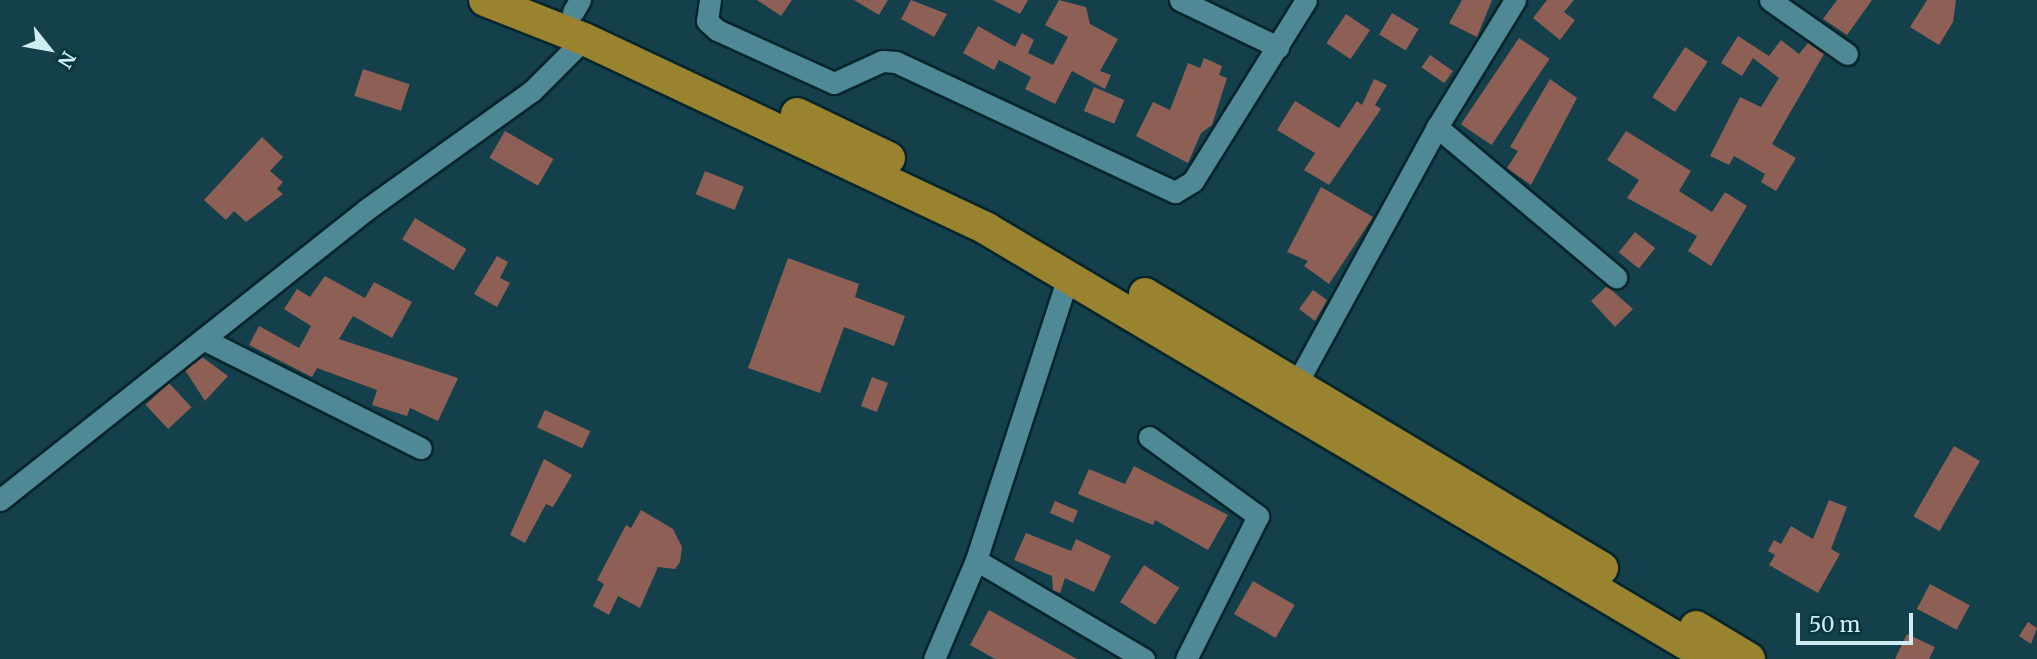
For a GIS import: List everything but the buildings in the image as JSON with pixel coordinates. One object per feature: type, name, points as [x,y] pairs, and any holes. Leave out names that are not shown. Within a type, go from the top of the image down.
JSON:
[{"type":"highway","points":[[485,0],[579,17],[975,223],[1069,274],[1712,659]]},
{"type":"highway","points":[[543,0],[1000,214],[1298,381],[1749,659]]},
{"type":"street","points":[[710,0],[707,21],[717,30],[834,83],[882,61],[896,62],[1175,192],[1193,181],[1306,0]]},
{"type":"street","points":[[1180,0],[1278,47]]},
{"type":"street","points":[[1298,381],[1437,127],[1515,0]]},
{"type":"street","points":[[1770,0],[1847,54]]},
{"type":"street","points":[[0,500],[207,341],[367,209],[532,91],[579,17]]},
{"type":"street","points":[[1437,127],[1616,277]]},
{"type":"street","points":[[934,659],[976,560],[1069,274]]},
{"type":"street","points":[[207,341],[421,448]]},
{"type":"street","points":[[1149,437],[1258,516],[1186,659]]},
{"type":"street","points":[[976,560],[1144,659]]}]
